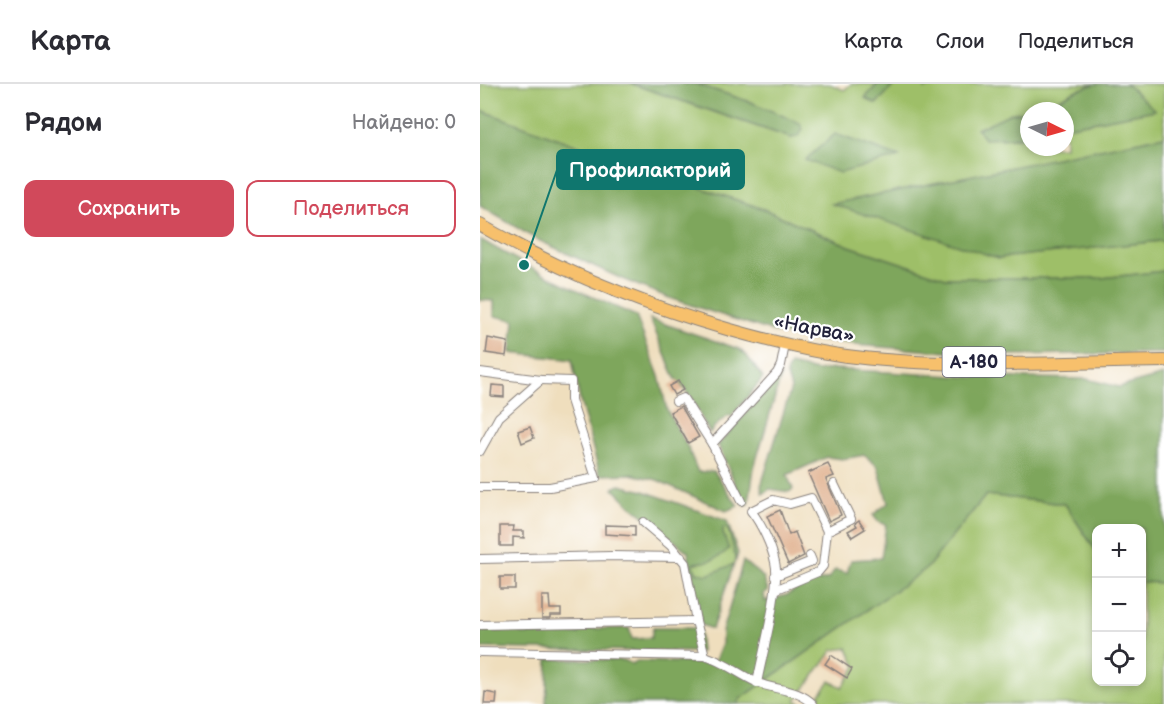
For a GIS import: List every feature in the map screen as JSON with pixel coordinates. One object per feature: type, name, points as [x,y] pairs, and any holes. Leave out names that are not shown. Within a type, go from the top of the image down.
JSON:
[{"type":"highway","points":[[480,220],[530,248],[633,298]]},
{"type":"highway","name":"«Нарва»","points":[[480,225],[554,265],[633,298],[690,318],[785,345],[855,357],[907,361],[1164,361]]},
{"type":"street","points":[[712,444],[777,372],[781,365],[785,345]]},
{"type":"street","points":[[480,372],[541,380],[571,381],[571,400],[596,478],[550,486],[480,487]]},
{"type":"street","points":[[480,451],[499,417],[541,380]]},
{"type":"street","points":[[676,401],[683,398],[712,444],[741,501]]},
{"type":"street","points":[[827,531],[851,519],[834,484]]},
{"type":"street","points":[[757,683],[775,590],[776,563],[758,520],[751,512],[773,500],[790,504],[811,498],[827,531],[823,566],[818,572],[775,590]]},
{"type":"street","points":[[643,522],[685,563],[705,656]]},
{"type":"street","points":[[776,576],[812,561],[810,555]]},
{"type":"street","points":[[480,559],[681,557]]},
{"type":"street","points":[[480,625],[696,621]]},
{"type":"street","points":[[480,652],[705,656],[718,660],[757,683],[798,693],[813,704]]},
{"type":"green space","points":[[480,84],[632,84],[791,138],[753,103],[696,84],[830,84],[844,90],[851,84],[878,84],[866,97],[876,104],[895,84],[927,84],[925,89],[945,84],[1095,84],[1054,102],[1020,102],[1020,112],[1008,114],[1002,139],[1020,138],[1020,156],[1067,156],[834,204],[998,258],[1160,241],[1164,242],[1164,271],[1102,278],[946,278],[849,246],[763,209],[480,110]]},
{"type":"green space","points":[[632,84],[696,84],[753,103],[800,123],[803,130],[797,137],[791,138]]},
{"type":"green space","points":[[878,84],[895,84],[876,104],[865,98]]},
{"type":"green space","points":[[1095,84],[1126,84],[1155,110],[1074,125],[1074,102],[1054,102]]},
{"type":"green space","points":[[1126,84],[1164,84],[1164,136],[1074,155],[1074,125],[1154,110]]},
{"type":"green space","points":[[480,110],[763,209],[849,246],[946,278],[1102,278],[1164,271],[1164,353],[989,355],[854,345],[774,332],[672,299],[622,279],[536,239],[480,206]]},
{"type":"green space","points":[[1020,112],[1020,137],[984,139],[977,129],[1009,114]]},
{"type":"green space","points":[[835,134],[899,157],[840,173],[805,160]]},
{"type":"green space","points":[[1164,136],[1164,242],[998,258],[832,204],[1074,156]]},
{"type":"green space","points":[[480,239],[556,280],[636,316],[659,376],[667,410],[698,472],[714,471],[738,506],[726,511],[657,480],[631,474],[600,475],[572,360],[511,353],[514,320],[494,316],[494,301],[480,300]]},
{"type":"green space","points":[[650,319],[739,349],[763,378],[731,417],[728,416],[710,433],[689,395],[675,378]]},
{"type":"green space","points":[[790,365],[817,371],[834,369],[972,377],[1087,379],[1119,387],[1164,375],[1164,583],[1146,582],[1146,524],[1092,524],[1092,545],[1065,504],[986,495],[927,568],[739,700],[738,704],[546,704],[548,659],[624,660],[632,664],[637,661],[714,663],[722,644],[722,631],[743,561],[763,577],[768,591],[764,593],[765,601],[787,595],[814,578],[819,581],[828,579],[835,570],[847,573],[851,560],[881,558],[886,525],[878,522],[873,515],[888,503],[878,467],[865,455],[843,459],[827,457],[787,475],[793,489],[789,492],[770,489],[763,494],[761,486],[791,388],[786,373]]},
{"type":"green space","points":[[781,376],[754,468],[749,503],[745,506],[718,445],[776,378]]},
{"type":"green space","points":[[620,485],[644,491],[727,521],[738,553],[736,560],[726,527],[723,533],[729,549],[713,559],[693,565],[696,572],[707,575],[734,564],[712,629],[701,625],[688,552],[630,505],[613,488]]},
{"type":"green space","points":[[986,495],[1065,504],[1092,545],[1092,686],[1146,686],[1146,582],[1164,583],[1164,704],[821,704],[819,695],[830,681],[842,687],[856,667],[848,648],[833,650],[796,700],[802,704],[738,704],[739,700],[927,568]]},
{"type":"green space","points":[[726,527],[734,545],[734,564],[711,575],[696,571],[693,565],[695,563],[728,549],[723,533],[723,528]]},
{"type":"green space","points":[[629,628],[632,639],[651,638],[653,628],[699,628],[701,652],[480,648],[480,631],[518,630],[523,634],[579,634],[579,629]]},
{"type":"building","points":[[488,338],[508,342],[506,356],[486,353]]},
{"type":"building","points":[[678,381],[683,390],[674,395],[669,386]]},
{"type":"building","points":[[492,385],[504,386],[504,397],[491,396]]},
{"type":"building","points":[[681,406],[699,437],[688,443],[670,412]]},
{"type":"building","points":[[530,427],[534,438],[522,443],[518,431]]},
{"type":"building","points":[[828,464],[834,476],[826,479],[841,515],[829,521],[808,473]]},
{"type":"building","points":[[780,510],[789,535],[795,532],[804,556],[788,564],[767,516]]},
{"type":"building","points":[[859,520],[865,529],[852,537],[848,531],[857,526],[855,523]]},
{"type":"building","points":[[605,525],[635,526],[635,536],[605,534]]},
{"type":"building","points":[[500,526],[514,526],[513,531],[524,531],[524,538],[513,537],[513,546],[500,546]]},
{"type":"building","points":[[500,577],[515,577],[515,589],[500,589]]},
{"type":"building","points":[[542,596],[549,596],[550,609],[561,609],[561,615],[542,618]]},
{"type":"building","points":[[831,655],[852,669],[847,678],[825,664]]},
{"type":"building","points":[[485,692],[497,694],[496,704],[484,704]]},
{"type":"place","name":"Профилакторий","points":[[524,265]]}]
